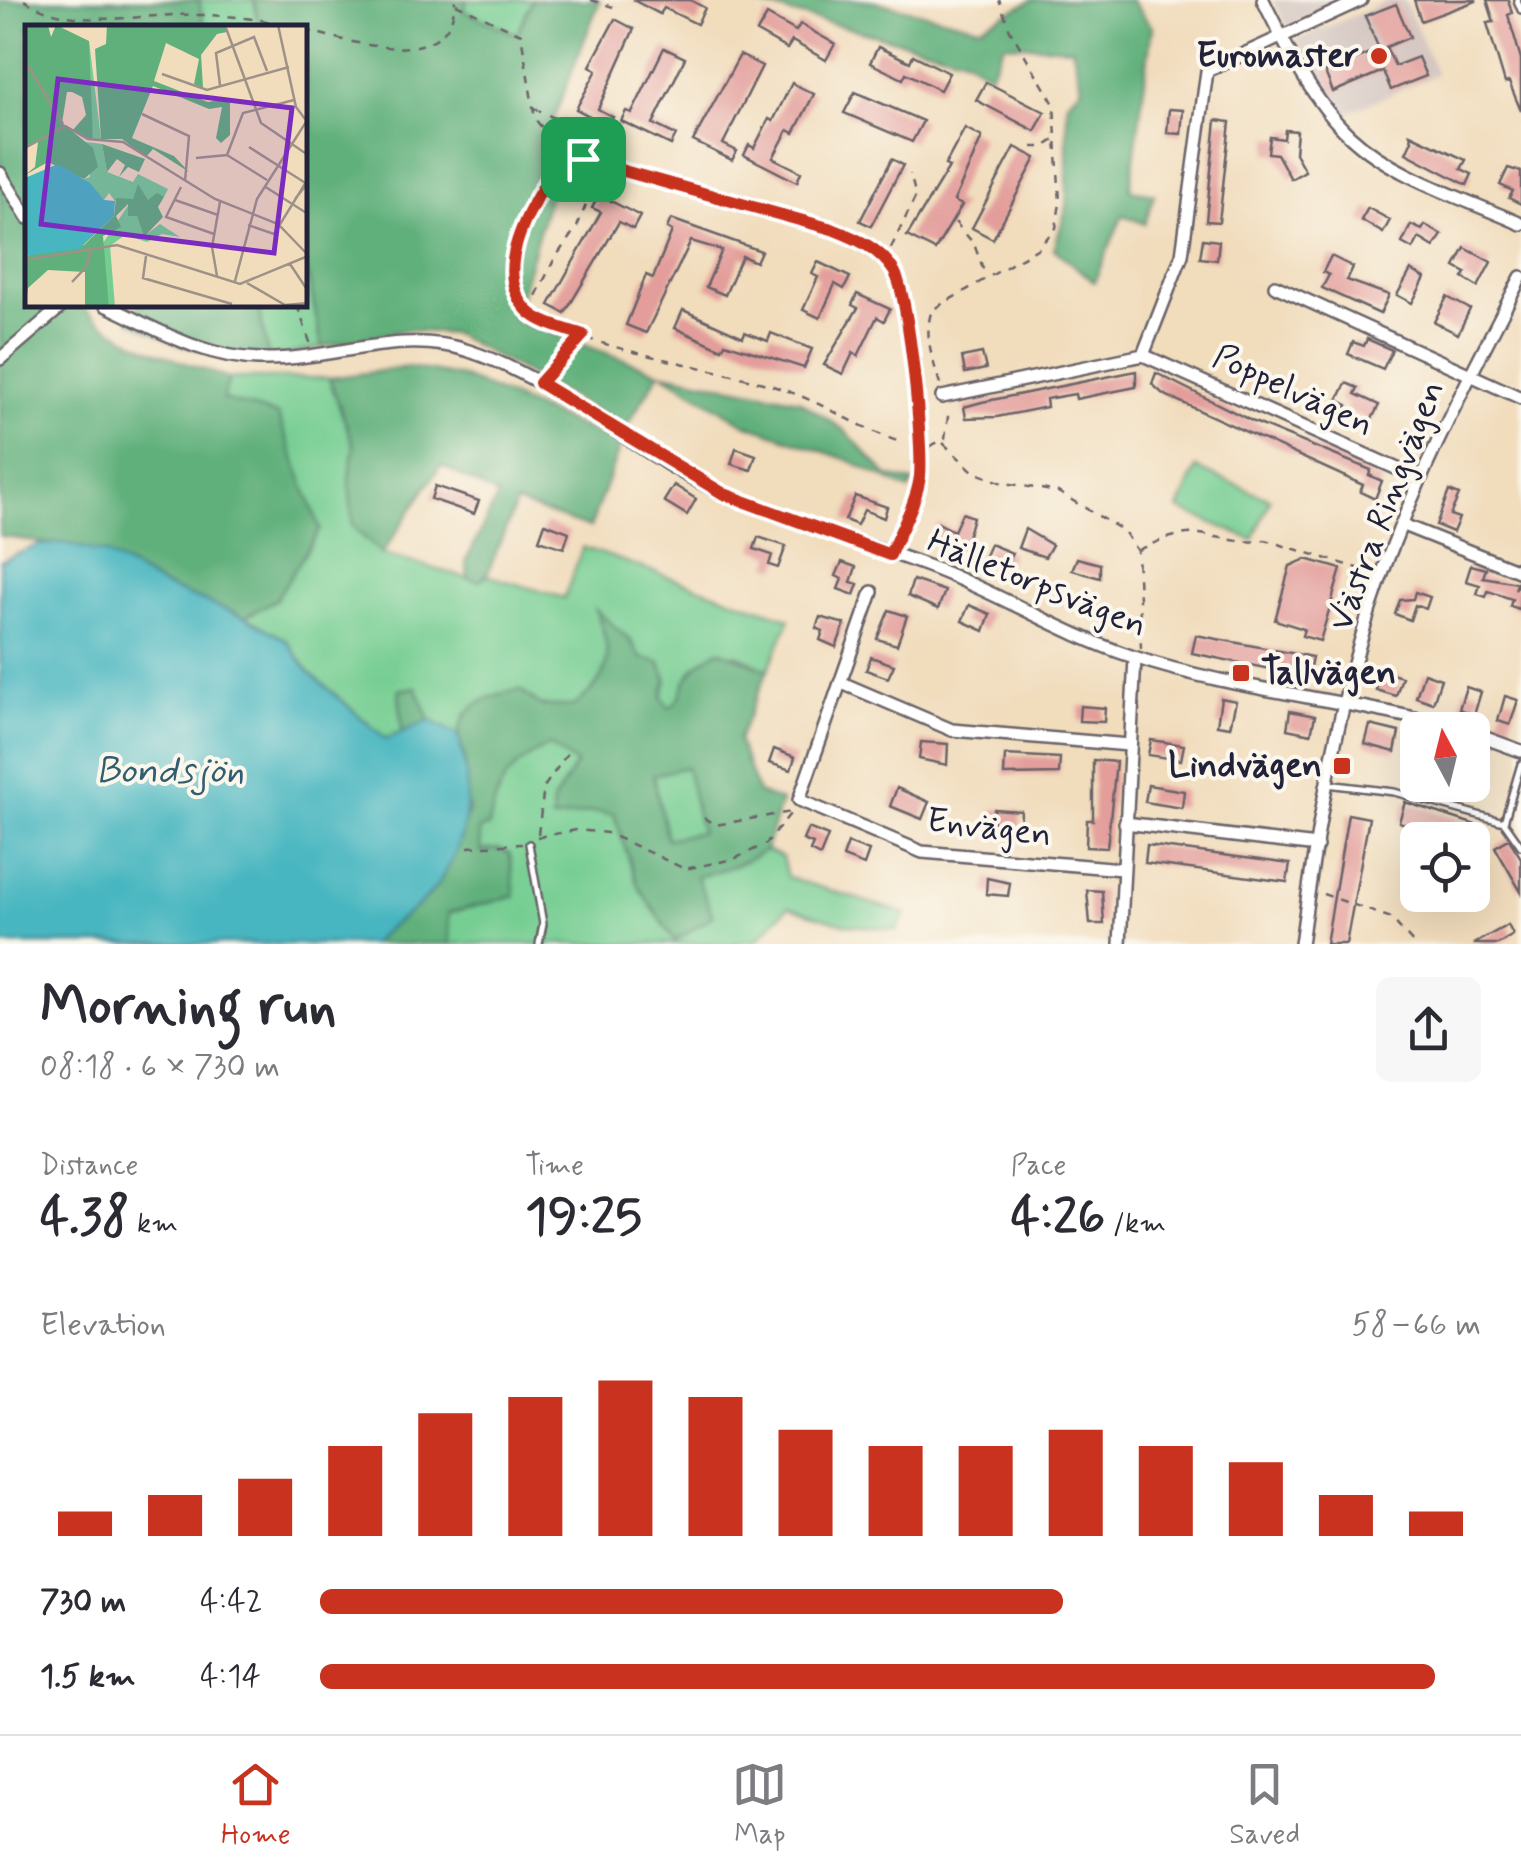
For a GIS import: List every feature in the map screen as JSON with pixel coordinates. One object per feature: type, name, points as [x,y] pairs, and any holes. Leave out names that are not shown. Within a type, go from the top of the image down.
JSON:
[{"type":"street","points":[[1264,0],[1280,34],[1350,136],[1392,165],[1521,224]]},
{"type":"street","points":[[942,396],[1143,354],[1182,255],[1205,77],[1222,61],[1360,0]]},
{"type":"street","points":[[563,154],[832,229],[856,238],[884,258],[894,271],[904,302],[920,470],[890,555]]},
{"type":"street","points":[[0,173],[25,213]]},
{"type":"street","name":"Västra Ringvägen","points":[[1301,944],[1316,846],[1346,703],[1383,575],[1420,478],[1468,374],[1521,276]]},
{"type":"street","points":[[1276,286],[1521,398]]},
{"type":"street","points":[[0,359],[60,308]]},
{"type":"street","name":"Hälletorpsvägen","points":[[112,308],[215,354],[261,360],[316,356],[384,344],[442,345],[486,357],[540,383],[724,494],[972,584],[1135,658],[1400,716]]},
{"type":"street","name":"Poppelvägen","points":[[1143,354],[1420,478]]},
{"type":"street","points":[[1403,525],[1521,572]]},
{"type":"street","points":[[796,806],[872,592]]},
{"type":"street","points":[[1120,944],[1135,658]]},
{"type":"street","points":[[842,683],[952,730],[1129,746]]},
{"type":"street","points":[[1490,740],[1521,751]]},
{"type":"street","name":"Envägen","points":[[796,806],[922,852],[1122,869]]},
{"type":"street","points":[[1124,823],[1316,846]]},
{"type":"lane","points":[[1518,0],[1521,10]]},
{"type":"lane","points":[[1504,822],[1521,764]]},
{"type":"lane","points":[[1328,784],[1394,792],[1504,822],[1521,846]]},
{"type":"lane","points":[[529,844],[543,924],[539,944]]},
{"type":"path","points":[[24,0],[38,9],[84,18],[254,19],[283,25]]},
{"type":"path","points":[[591,0],[613,8]]},
{"type":"path","points":[[942,442],[949,408],[930,353],[927,322],[932,310],[1038,249],[1056,228],[1060,203],[1054,104],[1010,30],[999,0]]},
{"type":"path","points":[[308,31],[362,44],[424,45],[447,34],[455,2],[521,34],[535,119],[563,154],[540,189],[512,261],[529,311],[583,335],[802,396],[869,432],[900,442]]},
{"type":"path","points":[[254,19],[255,25]]},
{"type":"path","points":[[533,108],[566,124]]},
{"type":"path","points":[[618,123],[624,136]]},
{"type":"path","points":[[1032,147],[1044,148],[1058,138]]},
{"type":"path","points":[[529,311],[555,258],[578,227],[595,190],[600,164]]},
{"type":"path","points":[[884,258],[916,196],[910,174]]},
{"type":"path","points":[[955,222],[974,244],[986,278]]},
{"type":"path","points":[[298,308],[316,356]]},
{"type":"path","points":[[540,383],[583,335]]},
{"type":"path","points":[[930,446],[942,442]]},
{"type":"path","points":[[942,442],[974,472],[1000,482],[1058,492],[1124,531],[1137,551],[1142,646],[1135,658]]},
{"type":"path","points":[[1137,551],[1164,538],[1195,534],[1265,540],[1383,575]]},
{"type":"path","points":[[538,836],[544,787],[569,751]]},
{"type":"path","points":[[704,818],[715,825],[796,806]]},
{"type":"path","points":[[468,847],[529,844],[538,836],[577,830],[607,833],[684,869],[734,859],[766,844],[796,806]]},
{"type":"path","points":[[1309,894],[1336,896],[1391,918],[1414,944]]},
{"type":"shaded area","points":[[1273,0],[1343,0],[1287,27]]},
{"type":"shaded area","points":[[1390,0],[1404,0],[1437,74],[1342,115],[1297,40]]},
{"type":"green space","points":[[0,0],[199,0],[204,25],[25,25],[25,308],[84,308],[131,340],[229,378],[223,399],[278,415],[320,529],[276,599],[245,617],[162,585],[105,553],[0,536]]},
{"type":"green space","points":[[199,0],[254,0],[259,25],[204,25]]},
{"type":"green space","points":[[254,0],[467,0],[463,11],[517,34],[532,0],[600,0],[541,151],[551,189],[514,320],[660,372],[626,427],[454,334],[406,330],[322,347],[308,275],[308,25],[259,25]]},
{"type":"green space","points":[[467,0],[532,0],[517,35],[462,11]]},
{"type":"green space","points":[[740,0],[868,0],[980,27],[1033,0],[1131,0],[1152,27],[1130,190],[1154,194],[1145,224],[1123,215],[1094,282],[1054,249],[1067,206],[1067,102],[1082,88],[1072,48],[1004,44],[990,74],[965,58]]},
{"type":"green space","points":[[308,275],[322,347],[269,359],[259,308],[308,308]]},
{"type":"green space","points":[[137,308],[259,308],[269,359],[181,346],[129,320]]},
{"type":"green space","points":[[409,367],[463,377],[621,444],[590,528],[516,503],[487,575],[479,581],[468,578],[466,561],[498,496],[441,465],[382,554],[353,527],[349,478],[354,446],[329,378]]},
{"type":"green space","points":[[660,372],[799,400],[844,430],[888,476],[914,482],[909,490],[848,460],[745,424]]},
{"type":"green space","points":[[229,378],[329,378],[354,446],[349,478],[353,527],[382,554],[478,581],[487,575],[564,598],[583,547],[790,619],[768,670],[736,654],[685,681],[679,701],[669,708],[631,641],[597,613],[606,643],[606,666],[596,685],[574,707],[541,706],[520,690],[466,713],[458,735],[430,720],[416,687],[399,690],[402,732],[386,739],[309,672],[286,640],[245,617],[277,599],[222,399]]},
{"type":"green space","points":[[1196,468],[1270,499],[1253,540],[1179,509]]},
{"type":"green space","points":[[596,610],[631,641],[641,658],[660,662],[667,680],[662,697],[669,708],[679,698],[693,670],[719,650],[768,670],[738,740],[758,793],[781,801],[766,850],[736,865],[697,877],[713,916],[675,941],[638,886],[614,814],[592,812],[552,820],[553,802],[576,764],[549,745],[507,776],[489,826],[479,830],[481,851],[500,849],[510,854],[515,896],[448,913],[450,944],[372,944],[385,928],[429,896],[469,811],[459,736],[467,714],[482,701],[520,690],[541,706],[574,706],[597,684],[606,664],[605,641]],"holes":[[[686,767],[701,832],[667,839],[653,775]]]},
{"type":"green space","points":[[416,687],[430,720],[402,732],[399,690]]},
{"type":"green space","points":[[549,744],[576,764],[553,802],[553,820],[592,812],[614,814],[638,886],[675,941],[696,877],[736,865],[766,850],[782,857],[787,877],[906,914],[897,930],[844,924],[788,907],[756,941],[724,944],[450,944],[447,913],[515,896],[500,849],[481,851],[479,829],[489,825],[507,776]]},
{"type":"green space","points":[[687,767],[701,832],[667,839],[653,774]]},
{"type":"water","name":"Bondsjön","points":[[64,543],[105,553],[162,585],[245,617],[286,640],[309,672],[386,739],[430,720],[458,735],[466,777],[465,818],[453,857],[424,901],[372,944],[0,944],[0,561],[38,545]]},
{"type":"building","points":[[633,0],[690,0],[705,8],[697,24],[664,8],[660,14]]},
{"type":"building","points":[[1414,0],[1476,0],[1476,1],[1421,21]]},
{"type":"building","points":[[1487,0],[1508,0],[1512,13],[1508,15],[1521,59],[1521,111],[1509,82],[1505,83],[1487,23],[1494,22]]},
{"type":"building","points":[[1396,4],[1410,37],[1386,47],[1395,66],[1418,57],[1426,76],[1391,90],[1383,71],[1333,92],[1325,72],[1379,49],[1365,16]]},
{"type":"building","points":[[767,15],[796,31],[800,24],[835,44],[826,60],[792,41],[787,49],[757,32]]},
{"type":"building","points":[[615,19],[634,29],[598,109],[613,117],[609,126],[576,109],[597,70],[590,66]]},
{"type":"building","points":[[878,47],[910,62],[913,55],[949,73],[940,90],[906,73],[903,79],[870,63]]},
{"type":"building","points":[[664,48],[685,58],[653,124],[676,135],[671,145],[621,121],[626,111],[632,113]]},
{"type":"building","points":[[740,55],[762,66],[723,144],[737,151],[732,160],[693,141]]},
{"type":"building","points":[[986,82],[1045,112],[1035,131],[976,100]]},
{"type":"building","points":[[792,83],[814,94],[794,133],[788,130],[773,158],[801,172],[797,182],[744,155],[749,145],[754,148],[769,119],[773,121]]},
{"type":"building","points":[[855,92],[923,121],[912,142],[844,113]]},
{"type":"building","points":[[1169,109],[1183,110],[1181,134],[1167,133]]},
{"type":"building","points":[[1216,120],[1230,122],[1219,222],[1206,221]]},
{"type":"building","points":[[965,128],[982,137],[954,201],[962,205],[935,250],[907,236],[949,167],[945,165]]},
{"type":"building","points":[[1285,130],[1297,131],[1295,153],[1305,171],[1291,179],[1277,154],[1268,153],[1270,137],[1284,139]]},
{"type":"building","points":[[1410,134],[1466,160],[1461,169],[1472,174],[1467,185],[1406,153],[1412,140]]},
{"type":"building","points":[[1015,147],[1036,158],[993,239],[972,228]]},
{"type":"building","points":[[892,159],[903,165],[871,226],[860,221]]},
{"type":"building","points":[[1508,168],[1521,172],[1521,204],[1509,198],[1513,191],[1500,185]]},
{"type":"building","points":[[599,195],[640,216],[633,229],[619,222],[565,313],[549,305],[601,212],[592,208]]},
{"type":"building","points":[[1368,208],[1390,220],[1383,233],[1361,220]]},
{"type":"building","points":[[671,219],[761,251],[756,262],[742,256],[725,295],[706,287],[722,250],[691,241],[646,333],[626,325],[646,275],[653,278],[672,231],[667,228]]},
{"type":"building","points":[[1411,225],[1422,230],[1425,225],[1442,235],[1434,247],[1419,238],[1413,249],[1402,243]]},
{"type":"building","points":[[1203,239],[1219,241],[1217,260],[1200,258]]},
{"type":"building","points":[[1465,248],[1491,262],[1478,287],[1463,278],[1466,273],[1455,267]]},
{"type":"building","points":[[1331,256],[1353,267],[1347,280],[1389,295],[1380,314],[1322,288],[1329,275],[1323,272]]},
{"type":"building","points":[[818,262],[850,277],[844,289],[835,284],[820,318],[803,310],[818,277],[812,274]]},
{"type":"building","points":[[1411,270],[1425,278],[1412,303],[1397,295]]},
{"type":"building","points":[[857,294],[890,309],[884,321],[877,317],[858,356],[853,353],[843,374],[824,365],[858,308],[852,305]]},
{"type":"building","points":[[1447,297],[1470,309],[1458,334],[1434,322]]},
{"type":"building","points":[[683,310],[743,337],[745,332],[768,341],[771,333],[812,349],[804,368],[725,343],[722,349],[675,328]]},
{"type":"building","points":[[1367,339],[1392,350],[1383,369],[1348,354],[1353,342],[1364,346]]},
{"type":"building","points":[[982,353],[986,369],[965,373],[962,357]]},
{"type":"building","points":[[1136,371],[1136,387],[1076,399],[1075,394],[1046,399],[1047,407],[997,417],[966,418],[964,407],[982,402]]},
{"type":"building","points":[[1156,373],[1254,422],[1371,470],[1369,475],[1382,481],[1375,499],[1360,492],[1363,485],[1163,394],[1152,384]]},
{"type":"building","points":[[1346,383],[1358,388],[1355,394],[1379,405],[1371,421],[1346,410],[1348,405],[1338,400]]},
{"type":"building","points":[[736,448],[756,455],[751,470],[731,464]]},
{"type":"building","points":[[674,485],[696,499],[687,515],[664,501]]},
{"type":"building","points":[[435,486],[479,501],[474,514],[431,499]]},
{"type":"building","points":[[1449,491],[1459,495],[1450,515],[1459,518],[1453,532],[1436,525]]},
{"type":"building","points":[[855,496],[887,507],[884,518],[864,510],[857,525],[845,520]]},
{"type":"building","points":[[962,513],[973,517],[964,549],[933,535],[938,523],[954,531]]},
{"type":"building","points":[[545,523],[569,532],[564,548],[539,540]]},
{"type":"building","points":[[1025,529],[1052,545],[1045,557],[1018,548]]},
{"type":"building","points":[[758,537],[786,546],[778,568],[769,565],[772,555],[754,549]]},
{"type":"building","points":[[990,544],[1012,553],[1006,567],[984,558]]},
{"type":"building","points":[[1077,558],[1100,564],[1100,578],[1072,570]]},
{"type":"building","points":[[1306,559],[1341,569],[1320,641],[1302,636],[1304,629],[1275,620],[1290,566]]},
{"type":"building","points":[[842,562],[856,567],[851,582],[858,584],[854,595],[838,589],[842,579],[836,576]]},
{"type":"building","points":[[1471,565],[1486,569],[1483,577],[1517,583],[1515,590],[1521,581],[1519,609],[1510,606],[1512,599],[1488,591],[1486,597],[1477,594],[1480,585],[1466,581]]},
{"type":"building","points":[[913,580],[945,591],[938,609],[908,596]]},
{"type":"building","points":[[1415,592],[1430,597],[1426,609],[1415,605],[1410,620],[1395,614],[1400,600],[1413,599]]},
{"type":"building","points":[[969,605],[990,614],[984,631],[962,621]]},
{"type":"building","points":[[889,610],[907,616],[897,645],[877,639]]},
{"type":"building","points":[[820,617],[845,624],[836,647],[820,640],[823,631],[816,628]]},
{"type":"building","points":[[1196,635],[1312,657],[1308,677],[1192,653]]},
{"type":"building","points":[[871,657],[894,665],[888,678],[866,670]]},
{"type":"building","points":[[1381,671],[1402,677],[1396,696],[1376,690]]},
{"type":"building","points":[[1424,673],[1441,679],[1433,703],[1416,697]]},
{"type":"building","points":[[1466,687],[1481,692],[1475,712],[1459,709]]},
{"type":"building","points":[[1505,696],[1518,700],[1510,725],[1498,721]]},
{"type":"building","points":[[1221,698],[1236,701],[1230,727],[1217,725]]},
{"type":"building","points":[[1080,706],[1105,708],[1104,722],[1079,721]]},
{"type":"building","points":[[1290,711],[1315,716],[1311,734],[1287,729]]},
{"type":"building","points":[[1370,725],[1399,732],[1395,752],[1365,744]]},
{"type":"building","points":[[1151,740],[1184,745],[1181,760],[1148,755]]},
{"type":"building","points":[[921,742],[948,744],[947,765],[919,759]]},
{"type":"building","points":[[774,749],[795,757],[791,770],[769,763]]},
{"type":"building","points":[[1005,755],[1060,758],[1059,774],[1004,775]]},
{"type":"building","points":[[1093,760],[1116,762],[1107,848],[1086,847],[1087,820],[1093,820]]},
{"type":"building","points":[[1148,785],[1184,791],[1182,808],[1145,802]]},
{"type":"building","points":[[897,788],[929,802],[922,819],[890,806]]},
{"type":"building","points":[[1405,802],[1467,822],[1400,822]]},
{"type":"building","points":[[994,809],[1021,811],[1020,831],[993,830]]},
{"type":"building","points":[[1348,814],[1369,818],[1346,944],[1326,944]]},
{"type":"building","points":[[808,828],[828,836],[820,856],[810,851],[813,844],[803,840]]},
{"type":"building","points":[[1509,839],[1521,858],[1521,892],[1495,847]]},
{"type":"building","points":[[848,843],[869,851],[864,865],[843,857]]},
{"type":"building","points":[[1147,845],[1290,864],[1287,882],[1145,863]]},
{"type":"building","points":[[987,878],[1010,883],[1008,896],[986,894]]},
{"type":"building","points":[[1087,890],[1102,891],[1104,924],[1090,924]]},
{"type":"building","points":[[1508,925],[1513,935],[1498,944],[1473,944]]},
{"type":"place","name":"Euromaster","points":[[1379,56]]},
{"type":"place","name":"Tallvägen","points":[[1241,673]]},
{"type":"place","name":"Lindvägen","points":[[1342,766]]},
{"type":"route","points":[[563,154],[583,159],[832,229],[856,238],[884,258],[894,271],[904,302],[920,470],[917,489],[890,555],[724,494],[540,383],[583,335],[540,319],[524,308],[512,261],[540,189],[563,154]]}]
